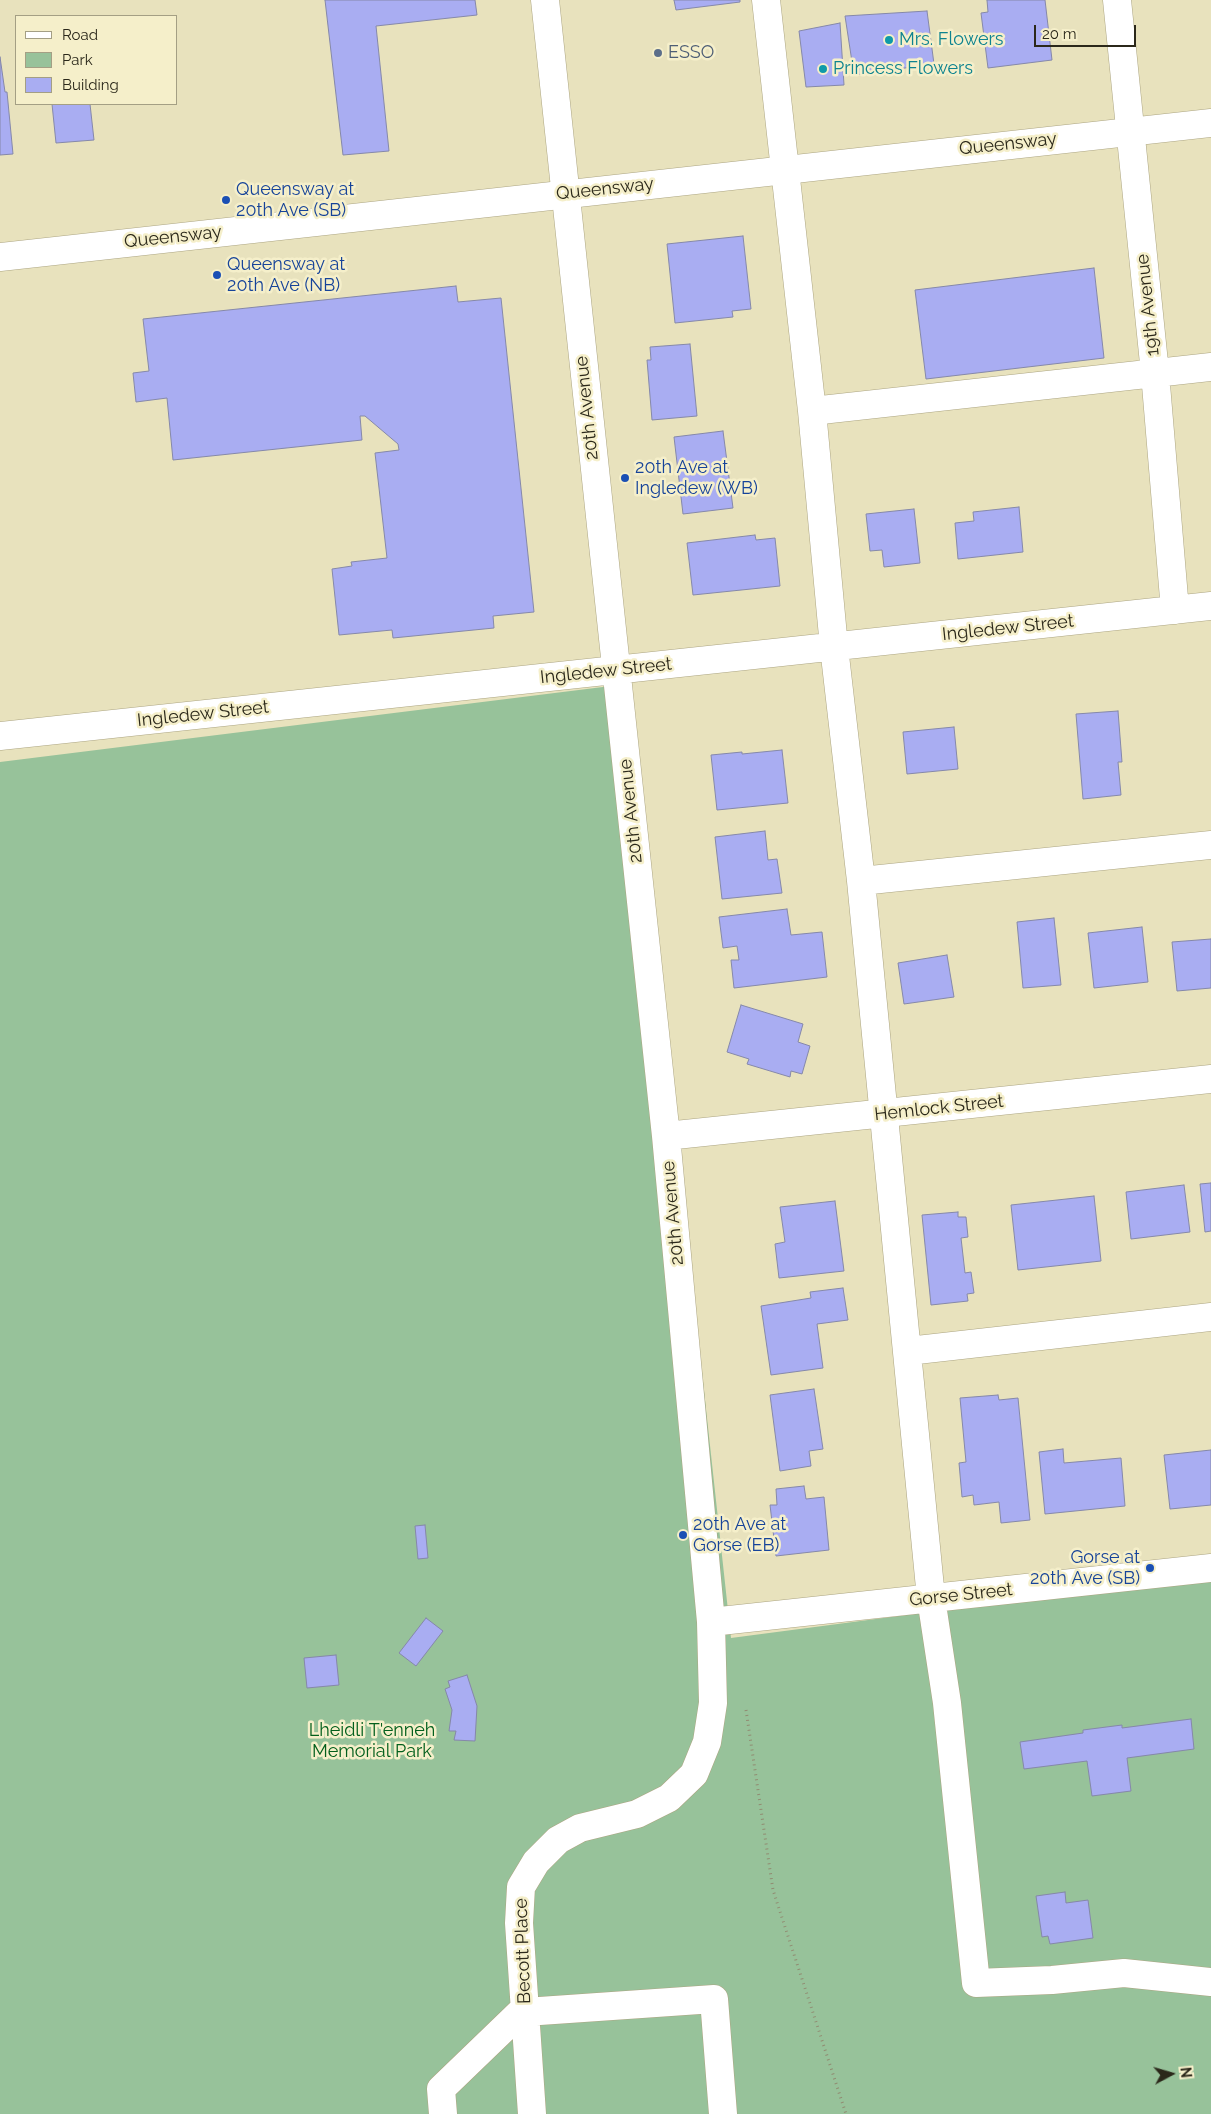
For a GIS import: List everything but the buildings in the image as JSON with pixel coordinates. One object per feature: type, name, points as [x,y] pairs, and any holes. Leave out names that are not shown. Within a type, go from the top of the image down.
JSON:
[{"type":"street","name":"20th Avenue","points":[[545,0],[564,193],[666,1136],[710,1622]]},
{"type":"street","points":[[766,0],[786,168],[812,411],[834,647],[861,881],[931,1598],[947,1703],[976,1983],[1052,1980],[1124,1973],[1211,1982]]},
{"type":"street","name":"19th Avenue","points":[[1117,0],[1132,131],[1176,610]]},
{"type":"street","name":"Queensway","points":[[0,256],[786,168],[1211,123]]},
{"type":"street","points":[[812,411],[1211,367]]},
{"type":"street","name":"Ingledew Street","points":[[0,736],[1211,606]]},
{"type":"street","points":[[861,881],[1211,845]]},
{"type":"street","name":"Hemlock Street","points":[[666,1136],[1211,1079]]},
{"type":"street","points":[[908,1351],[1211,1317]]},
{"type":"street","name":"Gorse Street","points":[[710,1622],[1211,1568]]},
{"type":"street","name":"Becott Place","points":[[532,2114],[519,1923],[521,1887],[536,1862],[558,1840],[580,1828],[637,1814],[670,1798],[694,1774],[707,1742],[713,1703],[710,1622]]},
{"type":"street","points":[[443,2114],[441,2089],[525,2010],[714,1999],[723,2114]]},
{"type":"path","points":[[744,1702],[773,1890],[846,2114]]},
{"type":"green space","name":"Lheidli T'enneh Memorial Park","points":[[627,684],[731,1638],[1211,1575],[1211,2114],[0,2114],[0,762]]},
{"type":"place","name":"Mrs. Flowers","points":[[889,40]]},
{"type":"place","name":"ESSO","points":[[658,53]]},
{"type":"place","name":"Princess Flowers","points":[[823,69]]},
{"type":"place","name":"Queensway at 20th Ave (SB)","points":[[226,200]]},
{"type":"place","name":"Queensway at 20th Ave (NB)","points":[[217,275]]},
{"type":"place","name":"20th Ave at Ingledew (WB)","points":[[625,478]]},
{"type":"place","name":"20th Ave at Gorse (EB)","points":[[683,1535]]},
{"type":"place","name":"Gorse at 20th Ave (SB)","points":[[1150,1568]]}]
